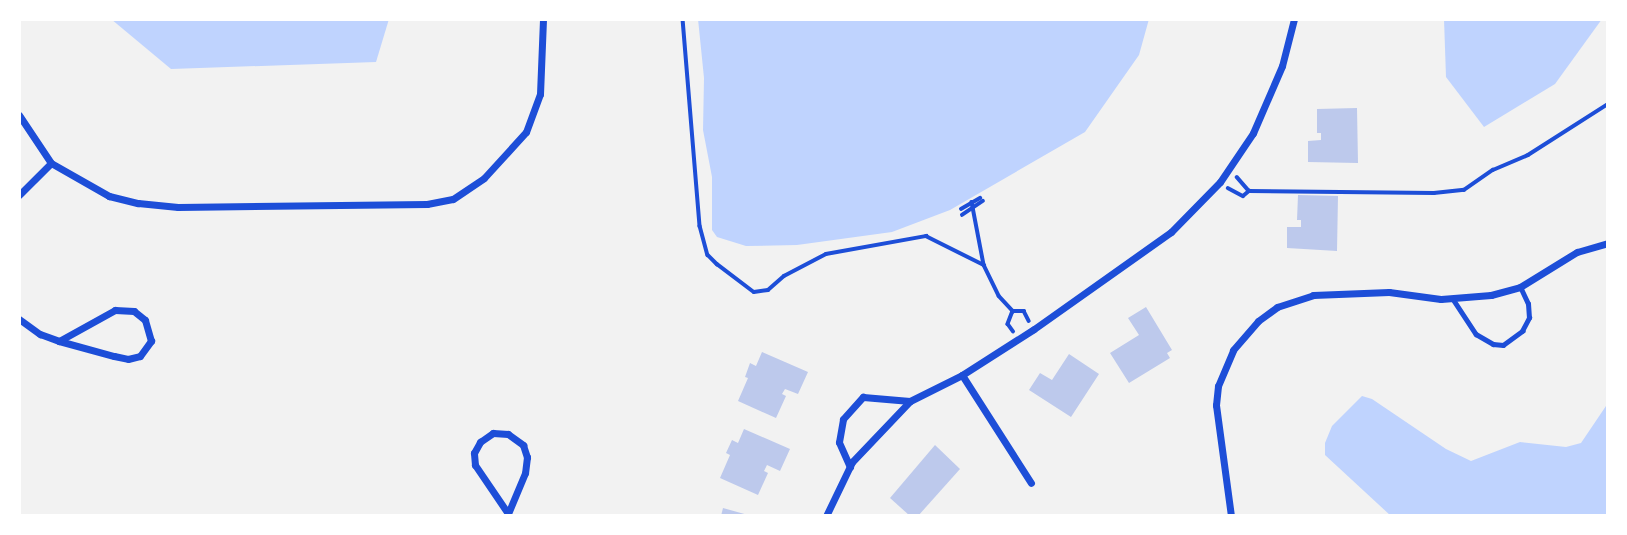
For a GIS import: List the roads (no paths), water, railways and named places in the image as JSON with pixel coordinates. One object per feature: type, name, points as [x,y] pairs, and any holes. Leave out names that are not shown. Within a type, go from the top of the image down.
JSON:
[{"type":"street","points":[[19,116],[51,163],[109,196],[178,208],[426,204],[453,199],[484,178],[526,132],[540,94],[543,19]]},
{"type":"street","points":[[826,516],[850,467],[911,401],[962,375],[1018,339],[1171,232],[1220,182],[1253,133],[1282,66],[1294,19]]},
{"type":"street","points":[[19,195],[51,163]]},
{"type":"street","points":[[1231,516],[1217,429],[1217,396],[1233,350],[1258,321],[1277,307],[1313,295],[1389,292],[1453,299],[1491,295],[1520,287],[1577,252],[1608,243]]},
{"type":"street","points":[[19,319],[40,334],[59,341],[128,359],[140,356],[151,341],[145,320],[134,311],[115,310],[59,341]]},
{"type":"street","points":[[962,375],[1031,483]]},
{"type":"street","points":[[850,467],[839,442],[843,419],[863,397],[911,401]]},
{"type":"street","points":[[493,433],[508,433],[523,444],[527,457],[525,473],[507,514],[475,465],[474,453],[480,442],[493,433]]},
{"type":"lane","points":[[1453,299],[1476,334],[1493,344],[1503,345],[1522,331],[1529,318],[1528,304],[1520,287]]},
{"type":"water","points":[[111,19],[389,19],[376,62],[171,69]]},
{"type":"water","points":[[698,19],[1149,19],[1139,55],[1085,132],[950,210],[892,232],[797,245],[746,246],[717,237],[712,230],[712,177],[703,130],[704,78]]},
{"type":"water","points":[[1444,19],[1602,19],[1555,84],[1484,127],[1446,77]]},
{"type":"water","points":[[1362,396],[1372,399],[1446,449],[1471,461],[1520,442],[1566,447],[1581,443],[1608,403],[1608,516],[1391,516],[1325,455],[1325,443],[1332,426]]}]
